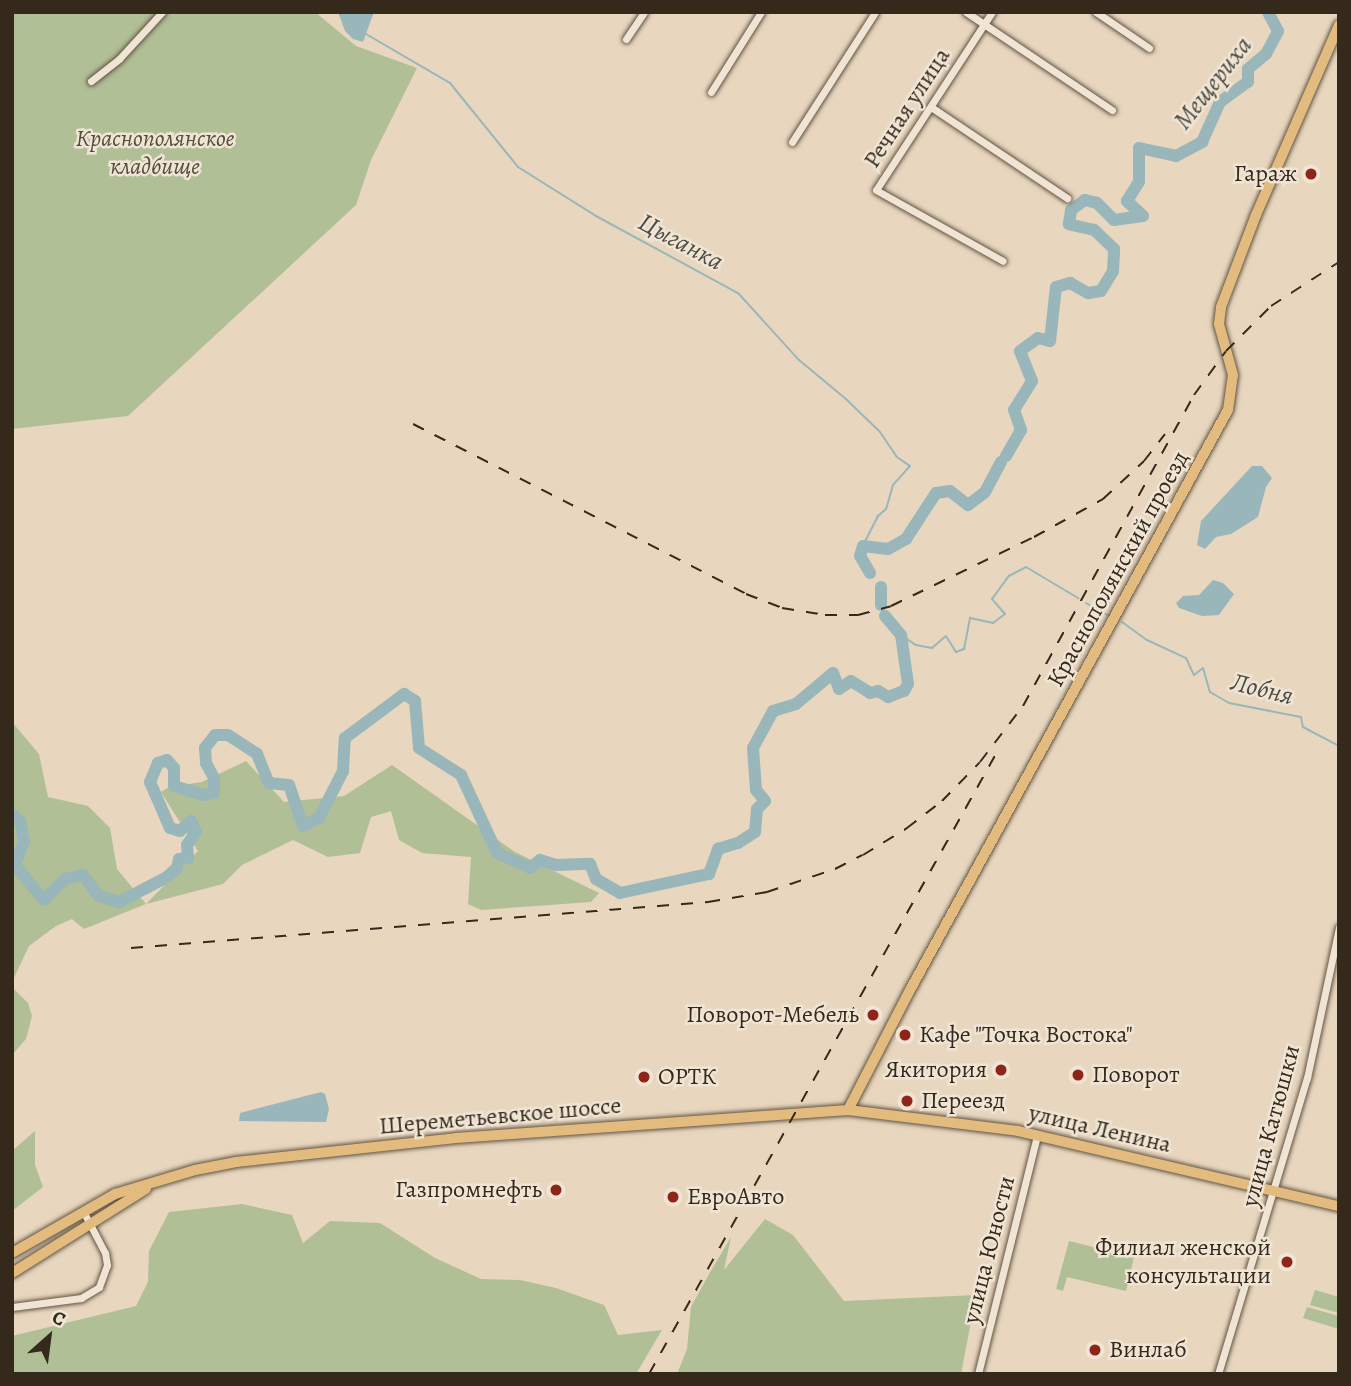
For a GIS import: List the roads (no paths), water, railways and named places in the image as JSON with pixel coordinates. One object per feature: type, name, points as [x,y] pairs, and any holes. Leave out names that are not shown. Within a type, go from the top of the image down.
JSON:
[{"type":"main road","name":"Краснополянский проезд","points":[[848,1111],[910,990],[1228,410],[1233,376],[1219,324],[1222,307],[1256,215],[1339,25]]},
{"type":"main road","name":"улица Ленина","points":[[848,1111],[956,1121],[1037,1135],[1339,1206]]},
{"type":"main road","name":"Шереметьевское шоссе","points":[[158,1181],[205,1168],[292,1155],[456,1138],[848,1111]]},
{"type":"main road","points":[[12,1253],[115,1194],[158,1181]]},
{"type":"main road","points":[[12,1273],[158,1181]]},
{"type":"street","points":[[91,81],[119,60],[162,12]]},
{"type":"street","points":[[626,39],[644,12]]},
{"type":"street","points":[[711,92],[761,12]]},
{"type":"street","points":[[792,142],[875,12]]},
{"type":"street","points":[[966,12],[1112,110]]},
{"type":"street","name":"Речная улица","points":[[992,12],[876,190],[1003,261]]},
{"type":"street","points":[[1096,12],[1149,48]]},
{"type":"street","points":[[931,107],[1067,198]]},
{"type":"street","name":"улица Катюшки","points":[[1219,1374],[1307,1078],[1339,927]]},
{"type":"street","name":"улица Юности","points":[[978,1374],[1037,1135]]},
{"type":"street","points":[[12,1307],[81,1298],[99,1287],[107,1265],[105,1254],[83,1211]]},
{"type":"water","points":[[338,12],[374,12],[363,42],[353,39],[345,31]]},
{"type":"water","points":[[1252,466],[1262,466],[1272,478],[1266,487],[1258,517],[1231,534],[1216,537],[1205,549],[1197,545],[1201,521]]},
{"type":"water","points":[[1213,580],[1223,583],[1234,594],[1219,615],[1202,616],[1179,608],[1176,603],[1183,596],[1199,595]]},
{"type":"water","points":[[321,1092],[325,1094],[329,1109],[326,1122],[239,1121],[240,1113]]},
{"type":"waterway","name":"Мещериха","points":[[1006,456],[1021,430],[1014,410],[1032,381],[1020,351],[1038,338],[1050,341],[1056,287],[1070,283],[1088,293],[1101,291],[1113,271],[1114,249],[1094,230],[1069,224],[1071,210],[1085,200],[1097,203],[1114,220],[1143,216],[1127,201],[1139,182],[1139,148],[1176,156],[1202,142],[1220,102],[1248,82],[1248,69],[1266,54],[1278,31],[1268,12]]},
{"type":"waterway","name":"Цыганка","points":[[366,34],[450,83],[518,167],[596,216],[738,293],[799,360],[880,432],[897,457],[910,466],[893,485],[886,509],[878,516],[863,546]]},
{"type":"waterway","name":"Мещериха","points":[[870,573],[860,556],[863,546],[888,549],[906,539],[936,493],[950,491],[968,505],[985,492],[1001,462]]},
{"type":"waterway","name":"Лобня","points":[[901,635],[916,645],[932,648],[946,636],[956,652],[964,649],[970,618],[993,623],[1005,614],[992,599],[1009,576],[1026,567],[1078,598]]},
{"type":"waterway","name":"Мещериха","points":[[881,587],[881,605]]},
{"type":"waterway","name":"Лобня","points":[[1086,603],[1109,616]]},
{"type":"waterway","name":"Мещериха","points":[[12,815],[20,821],[24,841],[15,865],[44,900],[65,879],[83,875],[99,896],[119,902],[167,877],[177,868],[179,859],[188,858],[187,845],[196,832],[191,821],[180,831],[170,828],[150,782],[158,763],[167,760],[174,768],[174,786],[203,795],[214,793],[214,778],[206,763],[205,748],[215,735],[228,735],[257,754],[269,783],[289,785],[303,826],[319,818],[343,771],[345,738],[404,694],[415,701],[419,748],[461,775],[497,853],[530,868],[540,860],[556,865],[590,864],[596,879],[620,893],[709,874],[718,849],[738,843],[755,832],[757,809],[765,801],[756,790],[753,748],[773,711],[796,704],[833,673],[839,689],[851,681],[870,693],[878,691],[888,697],[904,691],[908,684],[901,635],[885,616]]},
{"type":"waterway","name":"Лобня","points":[[1122,622],[1147,640],[1186,658],[1194,675],[1203,668],[1210,692],[1229,703],[1301,717],[1303,727],[1339,746]]},
{"type":"railway","points":[[131,948],[708,902],[767,892],[835,869],[863,855],[907,828],[942,801],[980,762],[1023,706],[1194,395],[1226,351],[1271,306],[1339,262]]},
{"type":"railway","points":[[413,424],[746,594],[782,608],[825,615],[858,615],[891,606],[1034,537],[1103,499],[1144,461],[1165,434]]},
{"type":"railway","points":[[649,1374],[997,752]]},
{"type":"place","name":"Гараж","points":[[1311,174]]},
{"type":"place","name":"Поворот-Мебель","points":[[873,1015]]},
{"type":"place","name":"Кафе \"Точка Востока\"","points":[[905,1035]]},
{"type":"place","name":"Якитория","points":[[1001,1070]]},
{"type":"place","name":"Поворот","points":[[1078,1075]]},
{"type":"place","name":"ОРТК","points":[[644,1077]]},
{"type":"place","name":"Переезд","points":[[907,1101]]},
{"type":"place","name":"Газпромнефть","points":[[556,1190]]},
{"type":"place","name":"ЕвроАвто","points":[[673,1197]]},
{"type":"place","name":"Филиал женской консультации","points":[[1287,1262]]},
{"type":"place","name":"Винлаб","points":[[1095,1350]]},
{"type":"park label","name":"Краснополянское кладбище","points":[[155,153]]}]
